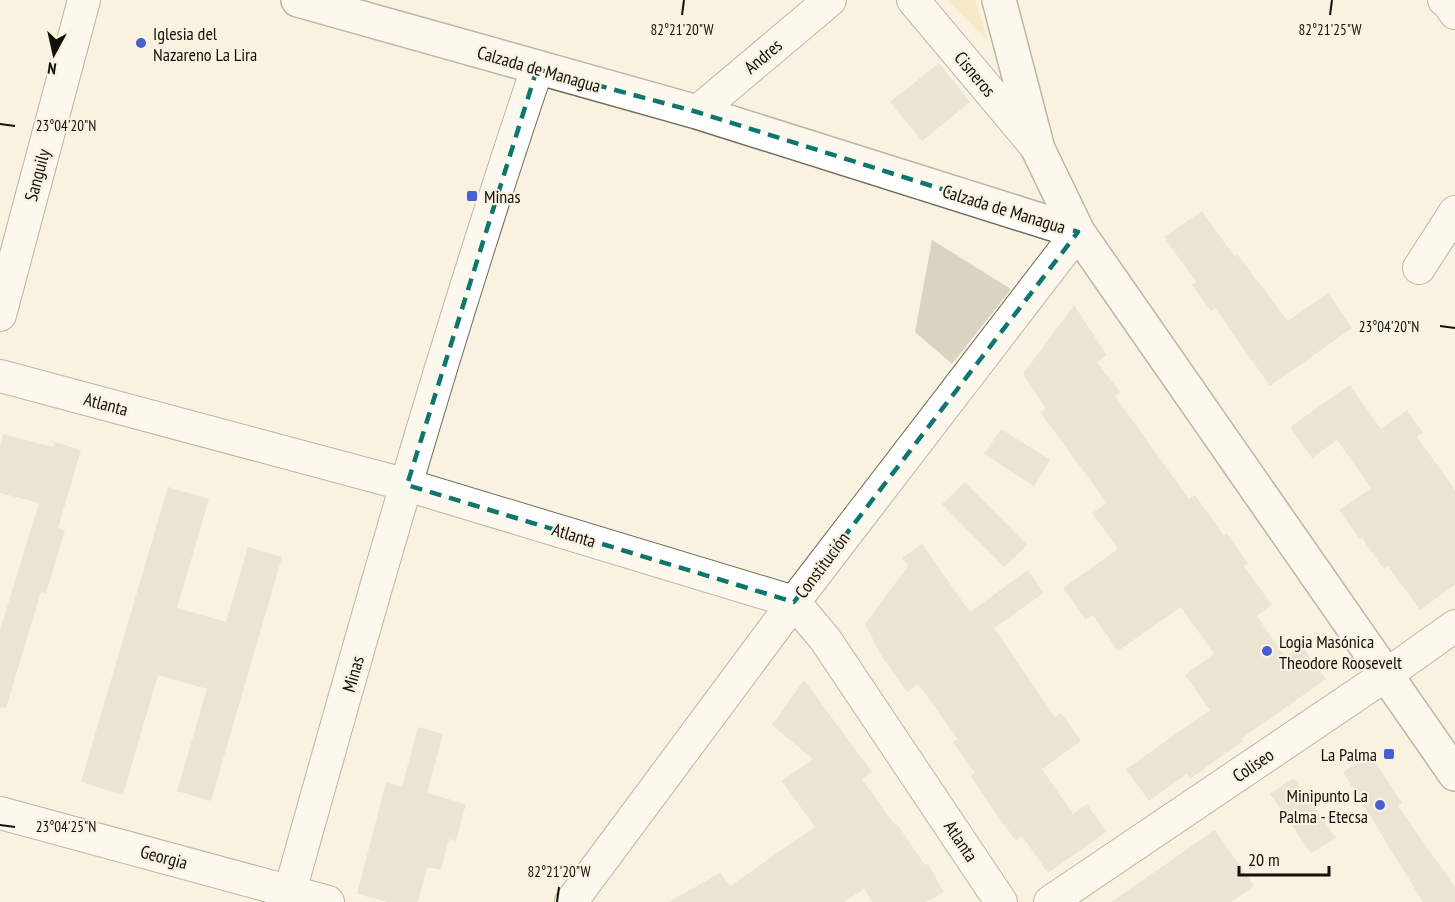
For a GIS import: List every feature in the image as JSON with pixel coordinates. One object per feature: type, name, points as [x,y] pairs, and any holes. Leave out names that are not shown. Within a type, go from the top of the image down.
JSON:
[{"type":"main road","points":[[999,0],[1038,149],[1078,232]]},
{"type":"main road","name":"Calzada de Managua","points":[[315,3],[537,69],[697,112],[1078,232],[1455,774]]},
{"type":"street","name":"Sanguily","points":[[0,315],[84,0]]},
{"type":"street","name":"Andres","points":[[697,112],[830,0]]},
{"type":"street","name":"Cisneros","points":[[913,0],[1038,149]]},
{"type":"street","points":[[1444,0],[1455,13]]},
{"type":"street","name":"Minas","points":[[289,896],[407,485],[493,198],[537,69]]},
{"type":"street","points":[[1419,268],[1455,212]]},
{"type":"street","name":"Constitución","points":[[571,902],[794,602],[1078,232]]},
{"type":"street","name":"Atlanta","points":[[0,376],[407,485],[794,602],[825,639],[1001,902]]},
{"type":"street","name":"Coliseo","points":[[1050,902],[1455,626]]},
{"type":"street","name":"Georgia","points":[[0,813],[289,896],[328,902]]},
{"type":"highlighted area","points":[[537,69],[697,112],[1078,232],[794,602],[407,485]]},
{"type":"shaded area","points":[[947,0],[975,0],[988,41]]},
{"type":"building","points":[[939,63],[970,102],[922,141],[890,102]]},
{"type":"building","points":[[1202,211],[1234,256],[1237,254],[1288,321],[1328,293],[1352,328],[1270,386],[1215,308],[1211,311],[1192,285],[1196,282],[1164,237]]},
{"type":"building","points":[[932,240],[1011,289],[952,364],[915,332]]},
{"type":"building","points":[[1074,305],[1107,355],[1097,362],[1120,392],[1115,396],[1189,499],[1195,495],[1224,536],[1227,534],[1248,564],[1244,566],[1272,605],[1257,616],[1285,657],[1301,645],[1326,679],[1241,739],[1243,741],[1190,779],[1187,774],[1149,801],[1126,769],[1210,710],[1185,675],[1214,654],[1181,607],[1118,651],[1093,615],[1086,620],[1063,588],[1118,549],[1092,513],[1107,503],[1040,412],[1046,408],[1023,374]]},
{"type":"building","points":[[1350,385],[1381,429],[1407,410],[1423,433],[1417,437],[1455,490],[1455,585],[1420,610],[1388,566],[1384,569],[1339,510],[1371,488],[1337,440],[1312,458],[1290,427]]},
{"type":"building","points":[[1001,429],[1050,460],[1034,486],[984,454]]},
{"type":"building","points":[[3,434],[53,447],[55,442],[81,450],[58,528],[65,530],[46,593],[41,592],[6,708],[0,707],[0,630],[39,503],[0,493],[0,446]]},
{"type":"building","points":[[965,482],[1027,545],[1004,567],[942,504]]},
{"type":"building","points":[[168,487],[209,499],[177,608],[226,622],[248,547],[282,557],[211,801],[177,791],[207,689],[158,675],[123,795],[81,782]]},
{"type":"building","points":[[922,544],[970,612],[1028,570],[1044,593],[994,628],[1055,717],[1061,713],[1081,741],[1042,769],[1073,814],[1087,804],[1106,832],[1048,873],[1022,836],[1016,841],[995,812],[971,776],[975,773],[953,742],[958,739],[918,684],[907,692],[881,655],[865,624],[908,566],[902,558]]},
{"type":"building","points":[[804,680],[872,772],[862,779],[925,865],[928,864],[944,892],[926,902],[872,902],[864,889],[844,902],[669,902],[720,873],[730,886],[815,827],[782,781],[813,759],[772,725]]},
{"type":"building","points":[[418,727],[443,734],[427,793],[466,804],[456,841],[449,839],[441,870],[427,867],[418,902],[388,902],[357,894],[386,782],[402,787]]},
{"type":"building","points":[[1371,755],[1402,803],[1398,806],[1455,887],[1455,902],[1423,902],[1343,772]]},
{"type":"building","points":[[1294,778],[1336,838],[1311,853],[1270,794]]},
{"type":"building","points":[[1215,830],[1254,886],[1231,902],[1111,902]]},
{"type":"place","name":"Iglesia del Nazareno La Lira","points":[[141,43]]},
{"type":"place","name":"Minas","points":[[472,196]]},
{"type":"place","name":"Logia Masónica Theodore Roosevelt","points":[[1267,651]]},
{"type":"place","name":"La Palma","points":[[1389,754]]},
{"type":"place","name":"Minipunto La Palma - Etecsa","points":[[1380,805]]}]
